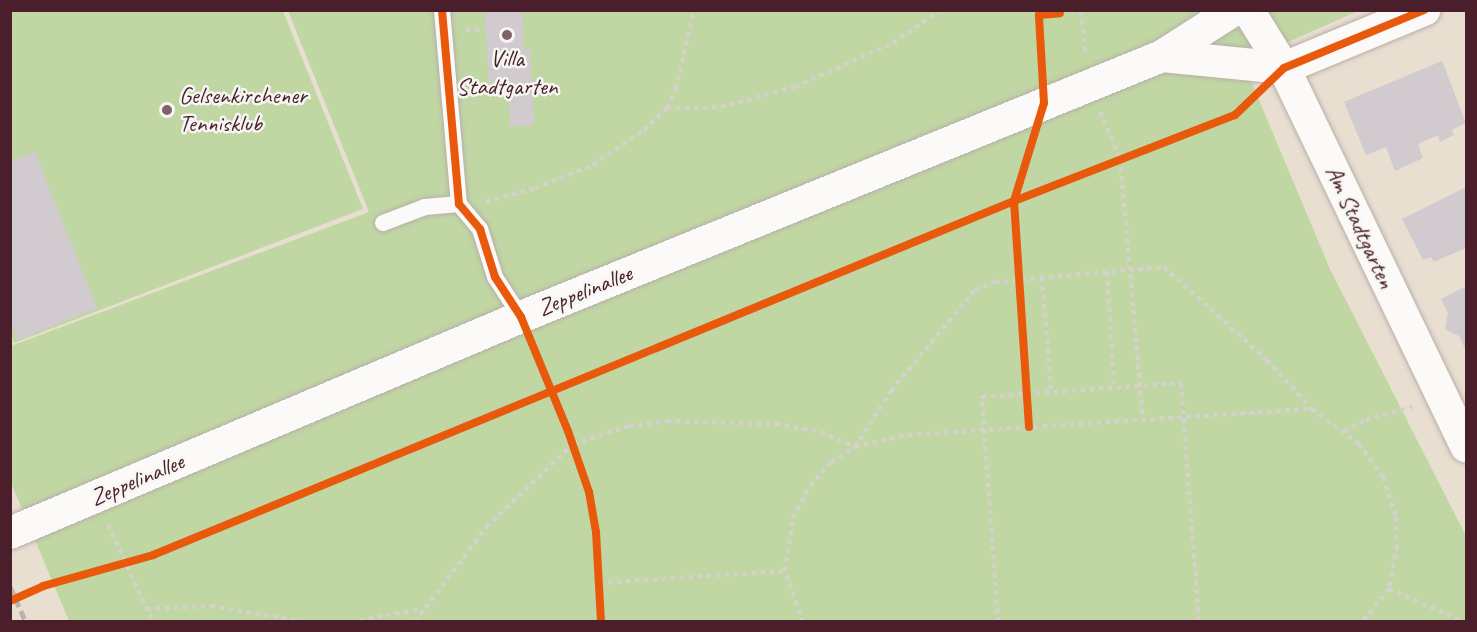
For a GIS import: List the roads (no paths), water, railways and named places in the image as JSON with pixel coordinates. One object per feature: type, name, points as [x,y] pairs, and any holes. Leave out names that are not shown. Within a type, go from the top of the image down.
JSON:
[{"type":"street","name":"Zeppelinallee","points":[[10,533],[521,317],[1162,56],[1234,10]]},
{"type":"street","name":"Am Stadtgarten","points":[[1248,10],[1284,68],[1454,393],[1467,447]]},
{"type":"street","name":"Zeppelinallee","points":[[1162,56],[1284,68],[1424,10]]},
{"type":"lane","points":[[442,10],[459,204],[480,229],[495,277],[521,317]]},
{"type":"lane","points":[[383,223],[425,207],[459,204]]},
{"type":"railway","points":[[10,586],[26,622]]},
{"type":"place","name":"Villa Stadtgarten","points":[[507,35]]},
{"type":"place","name":"Gelsenkirchener Tennisklub","points":[[167,110]]}]
